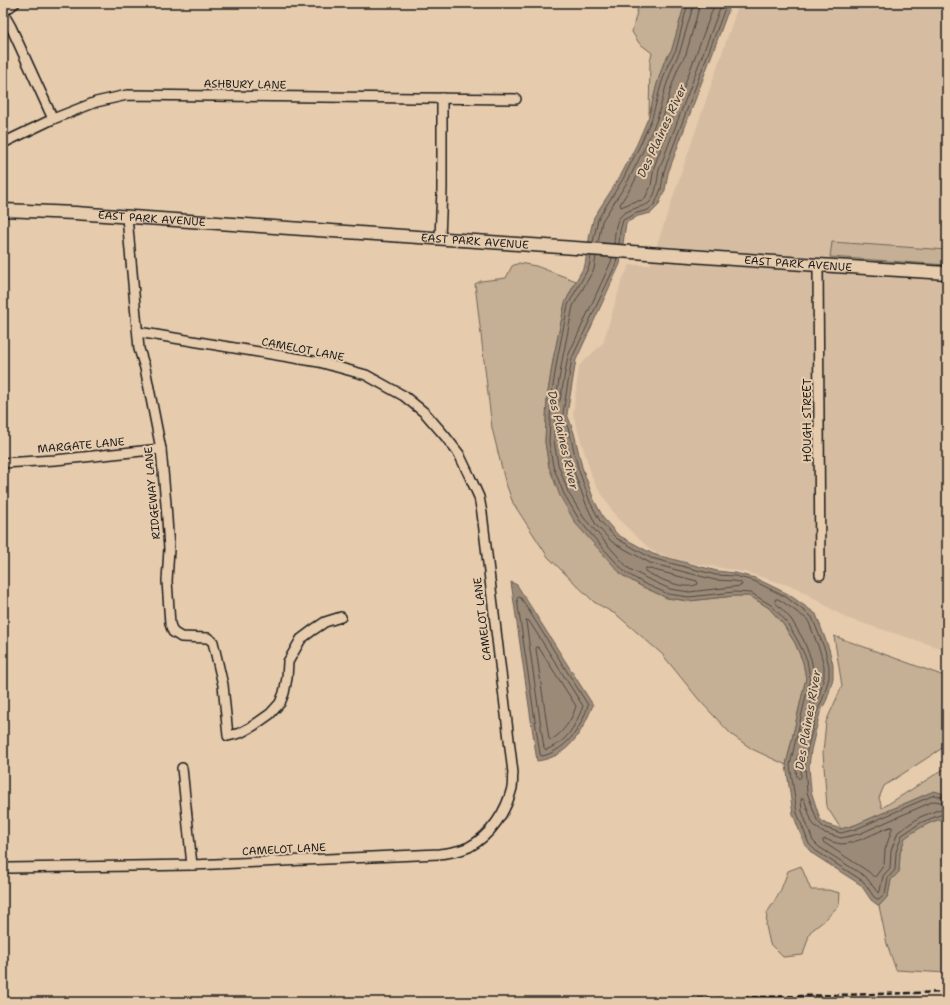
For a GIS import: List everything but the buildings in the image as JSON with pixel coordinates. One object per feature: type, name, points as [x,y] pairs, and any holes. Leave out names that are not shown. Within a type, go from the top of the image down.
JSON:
[{"type":"main road","name":"EAST PARK AVENUE","points":[[3,210],[75,213],[947,274]]},
{"type":"street","points":[[15,3],[3,12],[53,119]]},
{"type":"street","name":"ASHBURY LANE","points":[[3,143],[53,119],[96,102],[127,95],[516,100]]},
{"type":"street","points":[[440,238],[442,189],[442,98]]},
{"type":"street","name":"RIDGEWAY LANE","points":[[127,217],[139,349],[147,375],[160,449],[166,504],[169,549],[167,581],[170,624],[174,632],[181,637],[208,638],[213,642],[223,685],[228,736],[253,726],[270,714],[280,703],[287,678],[288,662],[301,639],[325,622],[341,617]]},
{"type":"street","name":"HOUGH STREET","points":[[818,265],[820,574]]},
{"type":"street","name":"CAMELOT LANE","points":[[10,868],[192,865],[439,854],[469,847],[490,830],[499,820],[507,804],[512,787],[513,773],[479,497],[459,454],[445,436],[425,413],[404,396],[366,375],[319,362],[138,332]]},
{"type":"street","name":"MARGATE LANE","points":[[3,463],[54,460],[160,449]]},
{"type":"street","points":[[182,768],[192,865]]},
{"type":"shaded area","points":[[639,3],[685,3],[672,49],[664,62],[649,116],[650,62],[652,53],[639,43],[632,32]]},
{"type":"shaded area","points":[[739,3],[947,3],[947,650],[846,618],[797,588],[745,572],[680,561],[652,551],[617,518],[593,480],[573,415],[579,366],[603,343],[622,280],[630,265],[650,265]]},
{"type":"shaded area","points":[[832,242],[947,250],[947,265],[830,257]]},
{"type":"shaded area","points":[[519,263],[536,266],[576,281],[565,303],[553,360],[547,399],[545,442],[549,467],[622,575],[667,598],[689,601],[734,596],[750,596],[769,608],[783,624],[795,643],[803,662],[806,678],[786,765],[752,749],[732,735],[700,701],[662,654],[617,615],[594,602],[548,557],[513,503],[505,481],[492,428],[475,284],[481,281],[506,278],[512,266]]},
{"type":"shaded area","points":[[834,636],[947,677],[947,745],[884,786],[879,798],[882,808],[947,767],[947,795],[934,791],[855,825],[841,829],[827,807],[823,752],[826,722],[842,686]]},
{"type":"shaded area","points":[[947,818],[947,973],[896,970],[887,944],[879,906],[888,896],[891,880],[899,872],[900,853],[905,837],[930,823]]},
{"type":"shaded area","points":[[801,866],[811,890],[828,890],[840,893],[839,905],[825,920],[810,932],[803,955],[783,957],[770,944],[766,926],[767,913],[780,892],[788,871]]},
{"type":"water","name":"Des Plaines River","points":[[685,3],[731,3],[668,173],[665,190],[658,206],[651,213],[638,216],[626,223],[620,264],[576,360],[567,414],[574,433],[582,467],[594,500],[604,519],[618,535],[653,554],[717,571],[735,573],[755,578],[788,594],[816,614],[829,649],[833,665],[833,679],[827,699],[820,713],[811,750],[809,766],[811,791],[820,819],[826,824],[841,829],[855,825],[934,791],[947,795],[947,818],[930,823],[905,838],[900,853],[899,872],[891,880],[888,896],[879,906],[871,900],[861,885],[813,854],[805,846],[793,814],[786,765],[806,678],[803,662],[795,643],[783,624],[769,608],[750,596],[734,596],[689,601],[667,598],[622,575],[576,524],[560,496],[549,467],[545,442],[547,398],[565,303],[585,265],[594,217],[620,177],[649,116],[664,62],[672,49]]},
{"type":"water","points":[[511,582],[517,585],[593,705],[579,734],[566,749],[548,759],[537,761]]},
{"type":"railway","points":[[581,1002],[947,992]]}]
